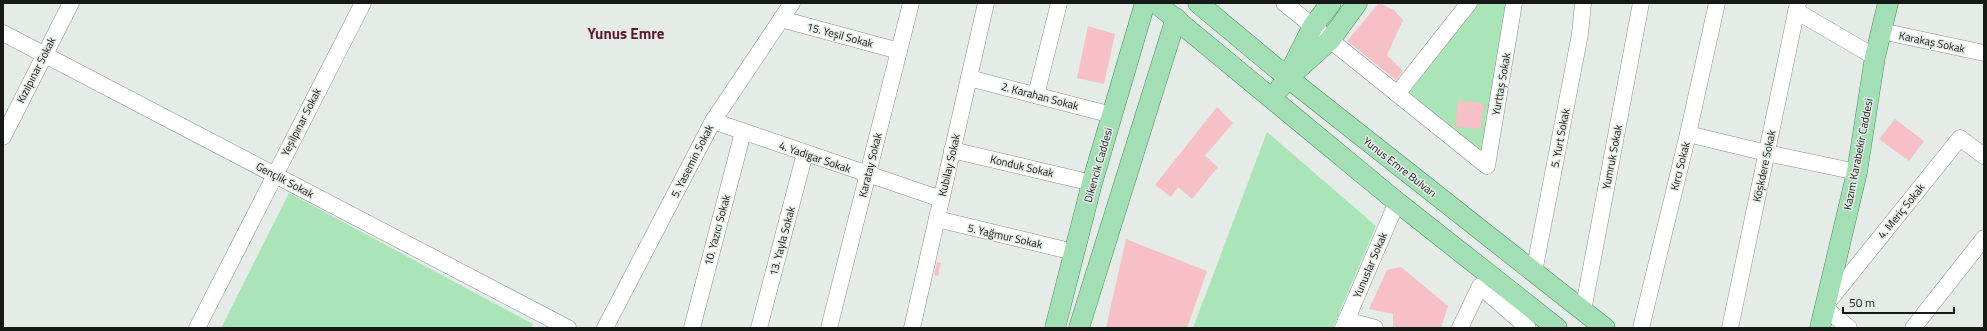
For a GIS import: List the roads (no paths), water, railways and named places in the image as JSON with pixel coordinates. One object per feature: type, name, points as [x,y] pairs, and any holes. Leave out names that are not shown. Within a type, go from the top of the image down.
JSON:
[{"type":"main road","name":"Dikencik Caddesi","points":[[1055,328],[1092,182],[1145,3]]},
{"type":"main road","points":[[1156,3],[1272,97],[1397,202],[1557,328]]},
{"type":"main road","name":"Yunus Emre Bulvarı","points":[[1198,3],[1288,78],[1604,328]]},
{"type":"main road","points":[[1288,78],[1313,26],[1330,3]]},
{"type":"main road","points":[[1272,97],[1288,78],[1330,40],[1358,3]]},
{"type":"main road","name":"Kazım Karabekir Caddesi","points":[[1820,328],[1857,172],[1875,57],[1888,3]]},
{"type":"main road","points":[[1079,328],[1176,18]]},
{"type":"street","name":"Kızılpınar Sokak","points":[[3,137],[71,3]]},
{"type":"street","name":"Yeşilpınar Sokak","points":[[197,328],[274,174],[363,3]]},
{"type":"street","name":"5. Yasemin Sokak","points":[[606,328],[713,121],[792,3]]},
{"type":"street","name":"Karatay Sokak","points":[[829,328],[912,3]]},
{"type":"street","name":"Kubilay Sokak","points":[[912,328],[986,3]]},
{"type":"street","points":[[1036,95],[1059,3]]},
{"type":"street","points":[[1284,3],[1398,94],[1469,3]]},
{"type":"street","name":"Yurttaş Sokak","points":[[1398,94],[1487,166],[1514,3]]},
{"type":"street","name":"5. Yurt Sokak","points":[[1534,272],[1580,34],[1583,3]]},
{"type":"street","name":"Yumruk Sokak","points":[[1583,311],[1641,3]]},
{"type":"street","name":"Kırcı Sokak","points":[[1641,328],[1688,134],[1716,3]]},
{"type":"street","points":[[1797,7],[1875,57]]},
{"type":"street","name":"Köşkdere Sokak","points":[[1730,328],[1797,7]]},
{"type":"street","name":"15. Yeşil Sokak","points":[[781,19],[899,50]]},
{"type":"street","name":"Karakaş Sokak","points":[[1881,31],[1984,54]]},
{"type":"street","name":"Gençlik Sokak","points":[[3,33],[274,174],[545,323],[568,328]]},
{"type":"street","name":"2. Karahan Sokak","points":[[969,78],[1112,115]]},
{"type":"street","name":"4. Yadigar Sokak","points":[[713,121],[941,199]]},
{"type":"street","name":"10. Yazıcı Sokak","points":[[692,328],[743,132]]},
{"type":"street","points":[[1688,134],[1767,153],[1857,172]]},
{"type":"street","name":"4. Meriç Sokak","points":[[1824,307],[1960,138],[1984,156]]},
{"type":"street","name":"Konduk Sokak","points":[[952,150],[1092,182]]},
{"type":"street","name":"13. Yayla Sokak","points":[[759,328],[805,153]]},
{"type":"street","name":"Yunuslar Sokak","points":[[1345,324],[1397,202]]},
{"type":"street","name":"5. Yağmur Sokak","points":[[937,219],[1074,252]]},
{"type":"street","points":[[1913,328],[1984,238]]},
{"type":"street","points":[[1460,328],[1480,286],[1514,322],[1528,328]]},
{"type":"street","points":[[1824,307],[1849,328]]},
{"type":"street","points":[[1345,324],[1375,328]]},
{"type":"district","name":"Yunus Emre","points":[[626,33]]}]
